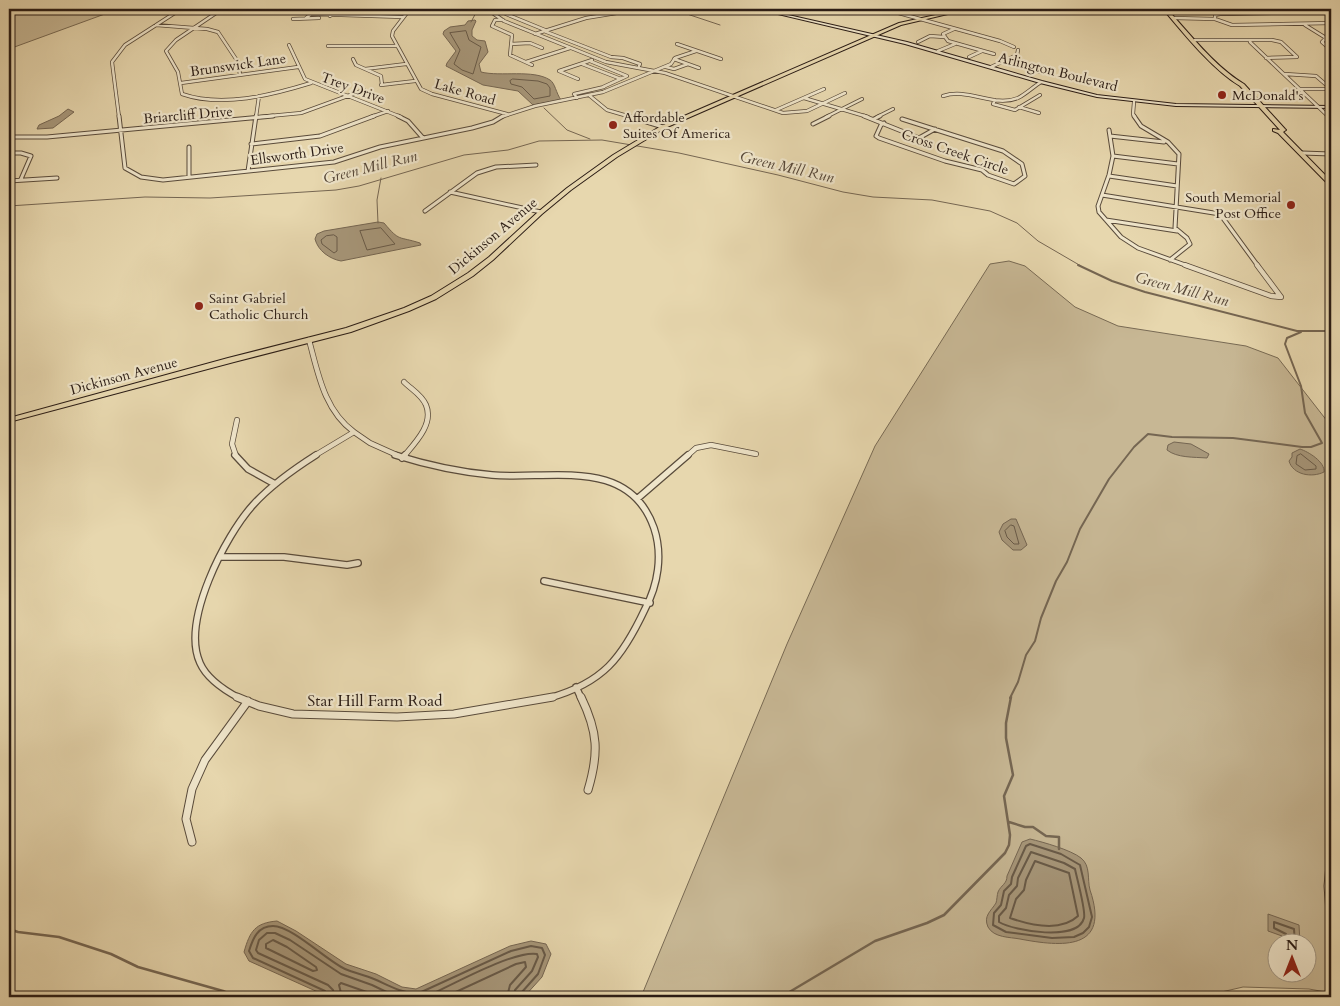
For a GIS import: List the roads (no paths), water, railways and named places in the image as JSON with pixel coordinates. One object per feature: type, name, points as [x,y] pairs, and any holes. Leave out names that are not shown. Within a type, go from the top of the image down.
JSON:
[{"type":"main road","name":"Arlington Boulevard","points":[[759,9],[938,51],[1041,82],[1098,96],[1134,102],[1254,107],[1331,107]]},
{"type":"main road","name":"Dickinson Avenue","points":[[9,420],[309,340],[378,320],[420,303],[460,282],[500,250],[541,212],[600,167],[630,146],[664,127],[874,35],[918,19],[967,9]]},
{"type":"main road","points":[[1165,9],[1237,84],[1242,85],[1282,130],[1280,132]]},
{"type":"main road","points":[[1237,84],[1235,86],[1275,130],[1280,132],[1302,153],[1331,184]]},
{"type":"street","name":"Ellsworth Drive","points":[[181,9],[124,45],[115,55],[112,62],[125,168],[141,177],[163,180],[334,162],[380,147],[472,128],[493,122],[507,114],[535,106],[590,96],[665,66]]},
{"type":"street","points":[[222,9],[176,40],[166,51],[175,66],[182,94],[193,99],[258,96],[280,93],[311,83]]},
{"type":"street","points":[[330,16],[339,9]]},
{"type":"street","points":[[328,46],[397,46],[392,36],[393,31],[410,9]]},
{"type":"street","points":[[487,9],[503,20],[606,62],[656,70],[776,110],[795,114],[805,112],[845,93]]},
{"type":"street","points":[[535,34],[594,16],[641,9]]},
{"type":"street","points":[[847,9],[860,9]]},
{"type":"street","points":[[884,9],[1014,47]]},
{"type":"street","points":[[1215,9],[1220,14]]},
{"type":"street","points":[[1278,9],[1284,12]]},
{"type":"street","points":[[1215,19],[1216,15],[1220,14],[1284,12],[1331,14]]},
{"type":"street","points":[[292,19],[306,18],[312,14],[403,18]]},
{"type":"street","points":[[506,14],[611,57],[624,58],[640,64],[639,67]]},
{"type":"street","points":[[1174,18],[1215,19],[1232,25],[1331,23]]},
{"type":"street","points":[[503,20],[495,20],[492,26],[511,34],[510,56],[532,65]]},
{"type":"street","points":[[512,24],[523,21]]},
{"type":"street","points":[[1303,24],[1326,38],[1331,38]]},
{"type":"street","points":[[156,25],[213,30],[221,35],[238,62],[240,75]]},
{"type":"street","points":[[944,37],[943,34],[955,29]]},
{"type":"street","points":[[918,42],[930,36],[944,37],[948,41],[994,54]]},
{"type":"street","points":[[1326,38],[1322,42],[1331,50]]},
{"type":"street","points":[[1195,40],[1250,42],[1272,40],[1281,42],[1297,57],[1266,58]]},
{"type":"street","points":[[1250,42],[1331,119]]},
{"type":"street","points":[[511,44],[530,43],[542,48]]},
{"type":"street","points":[[938,51],[956,43]]},
{"type":"street","points":[[677,44],[720,59]]},
{"type":"street","name":"Trey Drive","points":[[289,45],[305,79],[311,83],[388,111],[408,121],[423,138]]},
{"type":"street","name":"Lake Road","points":[[397,46],[420,89],[507,114]]},
{"type":"street","points":[[526,62],[571,48]]},
{"type":"street","points":[[580,52],[590,49]]},
{"type":"street","points":[[969,57],[982,50]]},
{"type":"street","points":[[991,67],[1017,55],[1018,50]]},
{"type":"street","points":[[665,66],[671,64],[674,59],[696,51]]},
{"type":"street","points":[[578,79],[559,71],[597,58]]},
{"type":"street","points":[[354,59],[356,64],[381,76],[381,85],[415,81]]},
{"type":"street","points":[[674,59],[699,68]]},
{"type":"street","points":[[577,98],[574,94],[603,87],[627,75],[590,61]]},
{"type":"street","points":[[1004,61],[1044,73]]},
{"type":"street","points":[[364,69],[406,64]]},
{"type":"street","points":[[582,64],[628,82]]},
{"type":"street","points":[[665,66],[674,69],[688,64]]},
{"type":"street","name":"Brunswick Lane","points":[[180,83],[298,67]]},
{"type":"street","points":[[1284,74],[1316,76],[1331,89]]},
{"type":"street","points":[[1020,98],[1041,82]]},
{"type":"street","points":[[603,87],[609,89]]},
{"type":"street","points":[[776,110],[824,89]]},
{"type":"street","points":[[1300,89],[1331,89]]},
{"type":"street","name":"Briarcliff Drive","points":[[9,137],[47,137],[121,131],[301,113],[364,90]]},
{"type":"street","points":[[943,96],[964,92],[995,100],[1020,98],[1030,100]]},
{"type":"street","points":[[995,100],[992,104],[1014,110],[1040,94]]},
{"type":"street","points":[[248,171],[258,96]]},
{"type":"street","points":[[590,96],[607,110],[664,127]]},
{"type":"street","name":"Cross Creek Circle","points":[[804,98],[874,119],[919,138],[935,129]]},
{"type":"street","points":[[813,124],[862,99]]},
{"type":"street","points":[[1134,102],[1132,114],[1141,126],[1168,142],[1179,154],[1175,228],[1190,244],[1170,260]]},
{"type":"street","points":[[1019,107],[1039,113]]},
{"type":"street","points":[[874,119],[893,109]]},
{"type":"street","points":[[252,144],[320,136],[388,111]]},
{"type":"street","name":"Cross Creek Circle","points":[[884,123],[880,124],[876,136],[879,138],[946,161],[982,170],[988,175],[1014,184],[1025,176],[1022,164],[1008,153],[902,119]]},
{"type":"street","points":[[1102,195],[1220,214],[1281,297],[1271,296],[1138,248],[1121,237],[1099,212],[1098,206],[1102,195],[1109,176],[1113,156],[1110,130]]},
{"type":"street","points":[[1110,136],[1168,142]]},
{"type":"street","points":[[189,147],[189,177]]},
{"type":"street","points":[[9,152],[21,152],[30,156],[31,159],[21,179]]},
{"type":"street","points":[[1302,153],[1331,154]]},
{"type":"street","points":[[1113,156],[1178,164]]},
{"type":"street","points":[[425,211],[477,173],[496,167],[536,165]]},
{"type":"street","points":[[1109,176],[1177,186]]},
{"type":"street","points":[[9,180],[56,178]]},
{"type":"street","points":[[450,192],[541,212]]},
{"type":"street","points":[[1106,220],[1181,233]]},
{"type":"street","name":"Star Hill Farm Road","points":[[309,340],[320,381],[334,413],[346,427],[354,432],[370,443],[402,458],[431,467],[490,475],[588,475],[624,486],[637,499],[648,513],[655,529],[659,550],[658,566],[650,603],[617,660],[590,680],[563,694],[469,712],[418,718],[280,712],[248,702],[224,690],[209,677],[198,660],[198,614],[208,580],[220,557],[252,506],[276,484],[332,444],[354,432]]},
{"type":"street","points":[[402,458],[426,427],[426,405],[404,382]]},
{"type":"street","points":[[237,420],[232,444],[237,458],[254,474],[276,484]]},
{"type":"street","points":[[637,499],[696,448],[711,445],[756,454]]},
{"type":"street","points":[[220,557],[284,557],[346,565],[358,563]]},
{"type":"street","points":[[544,580],[650,603]]},
{"type":"street","points":[[576,687],[594,722],[597,748],[596,767],[588,790]]},
{"type":"street","points":[[192,842],[186,819],[192,789],[205,760],[248,702]]},
{"type":"street","points":[[1331,855],[1328,886],[1331,925]]},
{"type":"water","points":[[475,20],[472,36],[477,40],[485,41],[488,52],[479,64],[481,72],[526,74],[543,77],[552,81],[561,100],[533,105],[518,91],[483,85],[446,66],[456,51],[443,34],[444,31],[450,27],[465,25],[468,21]]},
{"type":"water","points":[[68,109],[74,112],[53,128],[37,129],[39,125],[59,116]]},
{"type":"water","points":[[378,222],[384,223],[397,236],[420,243],[421,245],[341,261],[325,254],[315,239],[317,234],[324,231]]},
{"type":"water","points":[[1174,442],[1191,444],[1209,454],[1207,458],[1186,457],[1171,453],[1167,450],[1168,445]]},
{"type":"water","points":[[1300,449],[1308,452],[1319,461],[1324,468],[1324,472],[1309,475],[1294,469],[1289,461],[1292,453]]},
{"type":"water","points":[[1011,519],[1016,519],[1027,545],[1021,550],[1013,550],[1002,540],[999,532],[1003,524]]},
{"type":"water","points":[[1030,839],[1071,852],[1081,858],[1086,865],[1095,910],[1094,925],[1088,934],[1079,940],[1066,943],[1036,942],[998,935],[988,927],[986,920],[996,903],[998,892],[1006,881],[1022,842]]},
{"type":"water","points":[[1268,914],[1299,925],[1300,934],[1276,934],[1268,931]]},
{"type":"water","points":[[277,921],[296,931],[346,964],[376,974],[402,987],[416,989],[510,946],[531,941],[546,944],[551,954],[542,977],[524,997],[329,997],[249,961],[244,952],[251,933],[258,926]]},
{"type":"waterway","points":[[471,22],[478,9]]},
{"type":"waterway","points":[[672,9],[720,25]]},
{"type":"waterway","points":[[544,108],[567,130],[590,139]]},
{"type":"waterway","name":"Green Mill Run","points":[[381,180],[464,155],[508,150],[539,141],[602,140],[679,153],[778,175],[843,192],[873,197],[932,200],[990,211],[1017,223],[1038,241],[1081,266]]},
{"type":"waterway","name":"Green Mill Run","points":[[9,206],[145,197],[210,198],[336,190],[381,180]]},
{"type":"waterway","points":[[378,223],[377,200],[381,180]]},
{"type":"waterway","name":"Green Mill Run","points":[[1078,265],[1112,281],[1145,292],[1297,331],[1331,331]]},
{"type":"waterway","points":[[1010,698],[1018,682],[1026,655],[1035,641],[1041,618],[1056,581],[1067,562],[1080,529],[1109,479],[1134,447],[1148,434],[1172,437],[1233,438],[1302,447],[1311,447],[1322,443],[1305,413],[1301,386],[1285,344],[1287,338],[1301,332]]},
{"type":"waterway","points":[[781,997],[875,941],[944,915],[1005,853],[1009,845],[1010,835],[1004,796],[1013,775],[1006,738],[1006,723],[1011,697]]},
{"type":"waterway","points":[[1009,822],[1025,827],[1033,827],[1046,836],[1059,837],[1059,849]]},
{"type":"waterway","points":[[9,929],[18,932],[59,937],[111,954],[138,967],[223,991],[236,997]]},
{"type":"place","name":"McDonald's","points":[[1222,95]]},
{"type":"place","name":"Affordable Suites Of America","points":[[613,125]]},
{"type":"place","name":"South Memorial Post Office","points":[[1291,205]]},
{"type":"place","name":"Saint Gabriel Catholic Church","points":[[199,306]]}]
